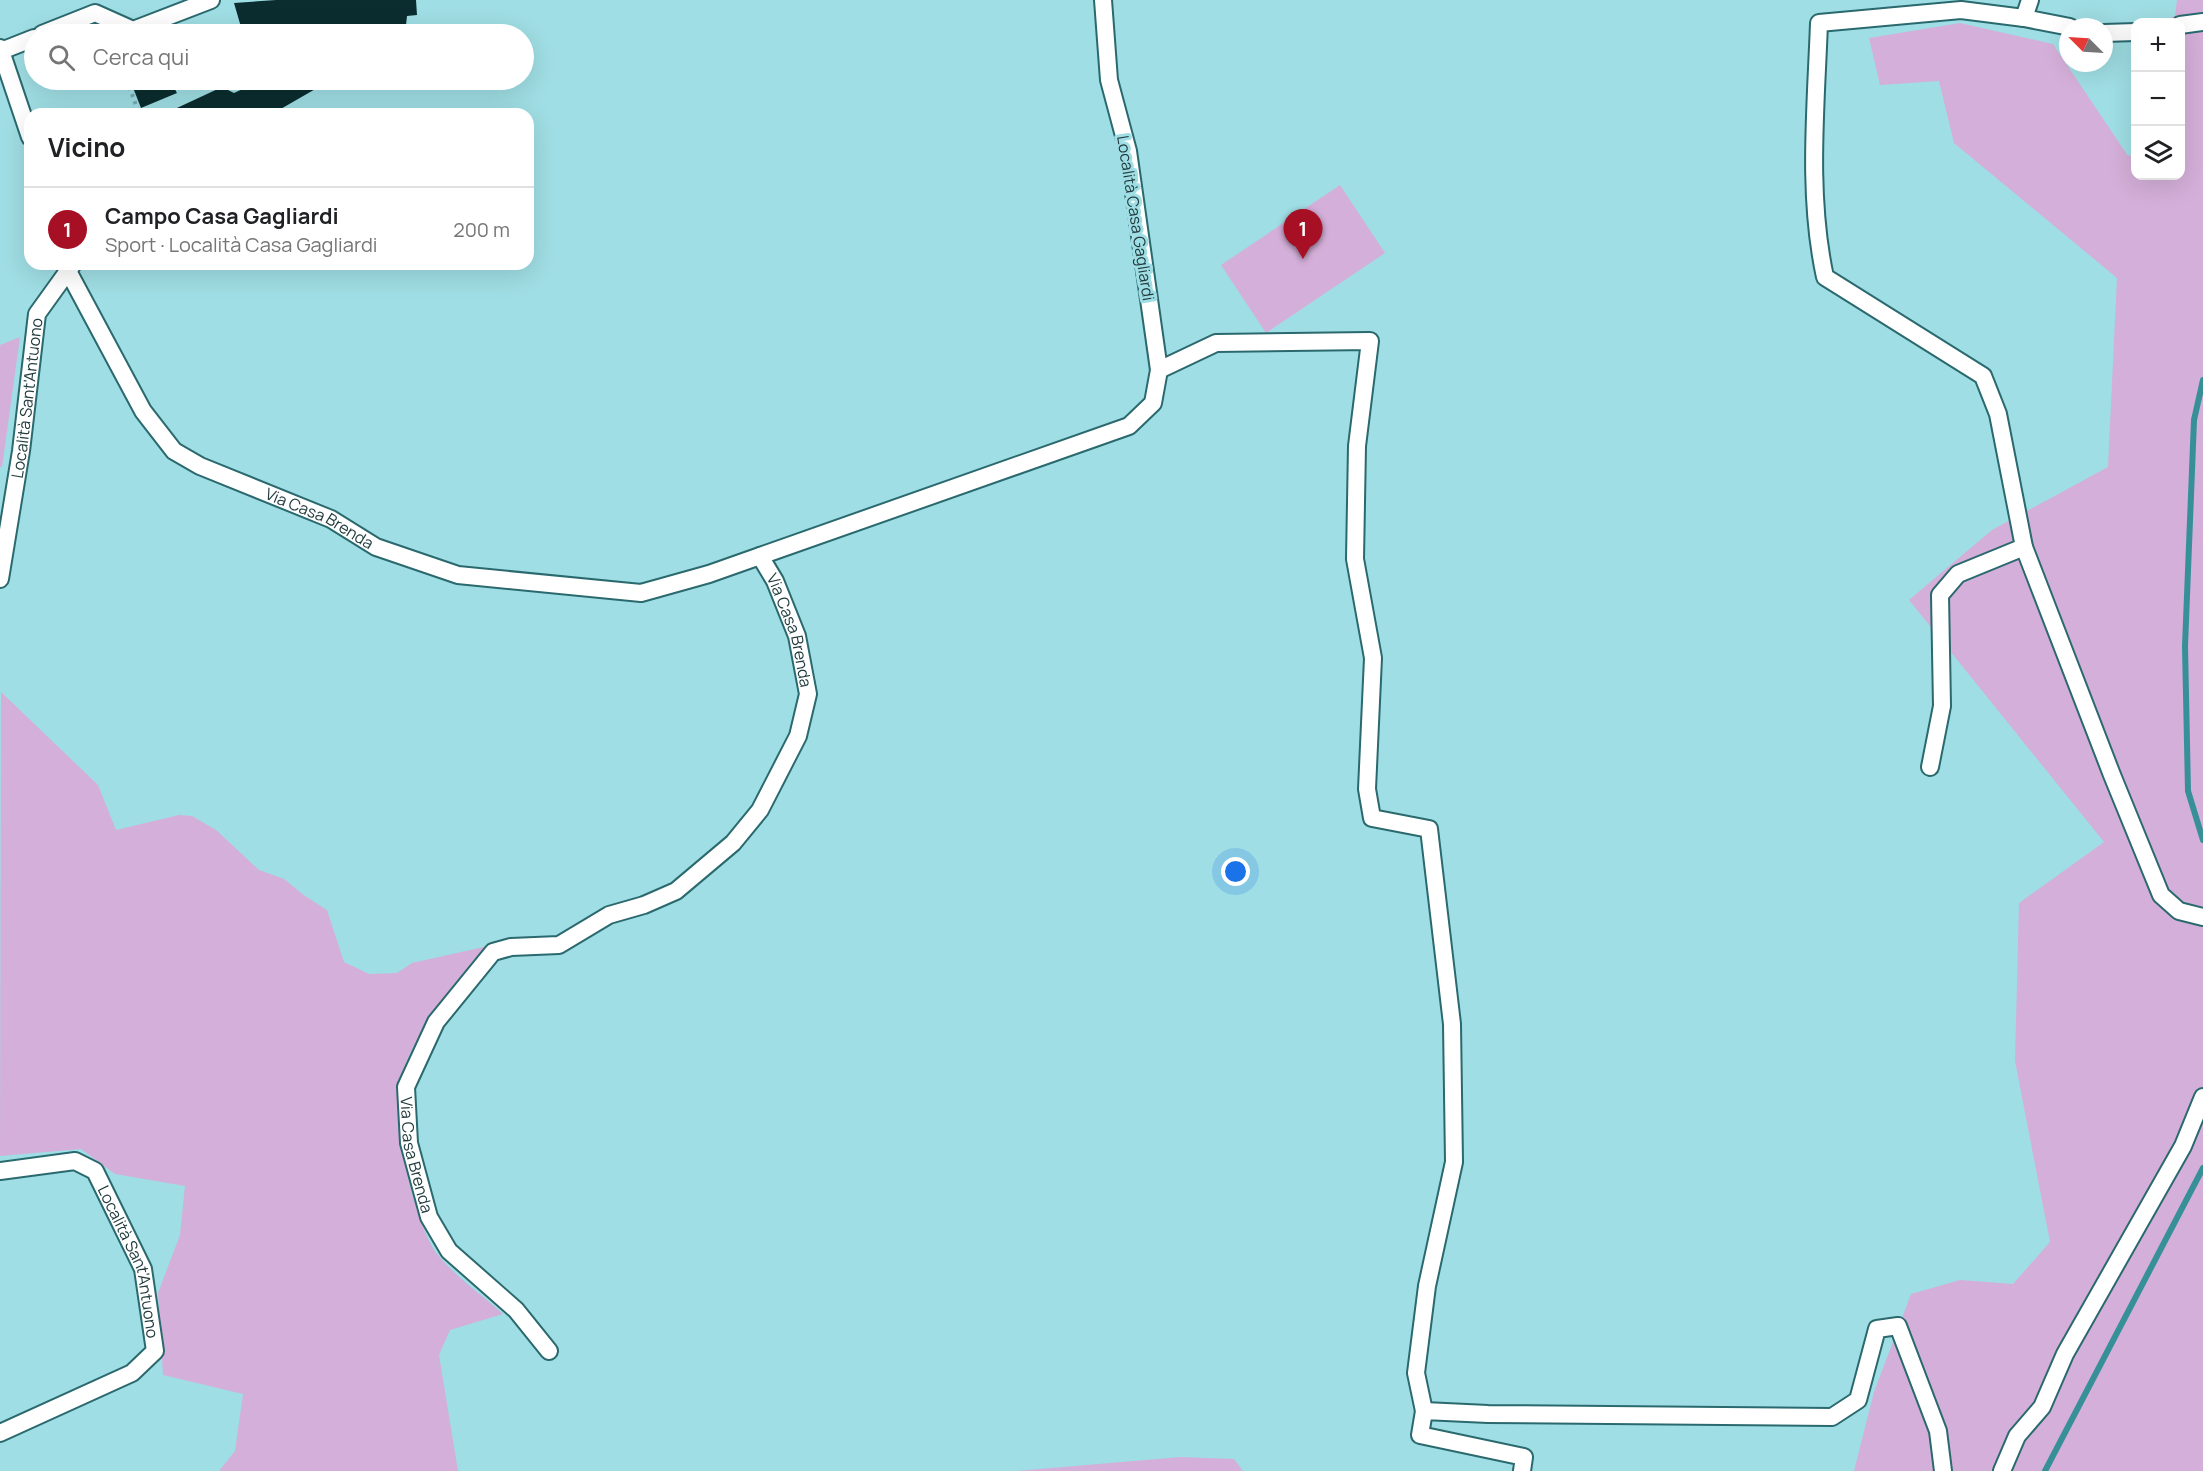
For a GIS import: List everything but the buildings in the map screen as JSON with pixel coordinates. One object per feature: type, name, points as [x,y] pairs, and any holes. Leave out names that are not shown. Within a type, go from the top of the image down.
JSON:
[{"type":"street","points":[[149,24],[211,0]]},
{"type":"street","name":"Località Casa Gagliardi","points":[[760,556],[1129,426],[1153,403],[1159,370],[1128,151],[1109,80],[1102,0]]},
{"type":"street","points":[[2024,18],[2030,0]]},
{"type":"street","points":[[2059,25],[1961,10],[1819,23],[1814,167],[1818,244],[1825,277],[1983,376],[1998,414],[2024,547],[2161,895],[2179,911],[2202,917]]},
{"type":"street","points":[[67,24],[95,13],[120,24]]},
{"type":"street","points":[[2185,24],[2203,22]]},
{"type":"street","points":[[2113,33],[2131,32]]},
{"type":"street","points":[[24,42],[1,50],[24,119]]},
{"type":"street","name":"Località Sant'Antuono","points":[[0,579],[21,451],[37,314],[69,270]]},
{"type":"street","name":"Via Casa Brenda","points":[[71,270],[143,411],[174,451],[200,466],[331,519],[376,547],[458,575],[640,593],[709,574],[760,556],[775,581],[798,636],[808,694],[798,736],[760,810],[733,843],[676,891],[644,905],[609,915],[559,945],[511,947],[493,952],[436,1022],[406,1087],[409,1143],[429,1217],[449,1251],[516,1310],[549,1351]]},
{"type":"street","points":[[1159,370],[1216,343],[1370,341],[1357,446],[1355,559],[1373,658],[1367,789],[1372,818],[1429,829],[1452,1024],[1454,1162],[1427,1286],[1416,1373],[1424,1411],[1420,1435],[1524,1457],[1522,1471]]},
{"type":"street","points":[[1930,767],[1942,706],[1940,595],[1958,574],[2024,547]]},
{"type":"street","points":[[2002,1471],[2017,1436],[2042,1407],[2066,1354],[2183,1146],[2203,1097]]},
{"type":"street","name":"Località Sant'Antuono","points":[[0,1171],[75,1161],[95,1171],[143,1269],[154,1351],[132,1372],[0,1433]]},
{"type":"street","points":[[1424,1411],[1488,1414],[1832,1417],[1858,1400],[1877,1329],[1898,1326],[1938,1431],[1943,1471]]},
{"type":"path","points":[[131,90],[137,108]]},
{"type":"shaded area","points":[[2177,0],[2203,0],[2203,1471],[1854,1471],[1874,1392],[1911,1294],[1960,1280],[2013,1284],[2050,1242],[2015,1061],[2019,903],[2104,842],[1909,600],[1992,530],[2108,467],[2117,278],[1954,143],[1939,81],[1880,85],[1869,38],[1960,23],[2053,44],[2059,53],[2059,72],[2072,72],[2128,156],[2131,155],[2131,180],[2185,180],[2185,18],[2170,18],[2175,16]]},
{"type":"shaded area","points":[[1340,185],[1385,253],[1266,333],[1221,265]]},
{"type":"shaded area","points":[[20,337],[2,467],[0,467],[0,345]]},
{"type":"shaded area","points":[[1,692],[98,785],[116,830],[179,815],[192,816],[216,830],[259,870],[284,879],[327,910],[344,962],[369,974],[397,973],[412,963],[488,946],[426,1025],[407,1060],[400,1079],[398,1095],[398,1117],[406,1169],[429,1241],[453,1271],[503,1314],[450,1330],[439,1355],[458,1471],[219,1471],[235,1451],[243,1394],[163,1375],[158,1293],[180,1235],[185,1186],[115,1174],[81,1149],[0,1156]]},
{"type":"shaded area","points":[[1181,1457],[1234,1459],[1243,1471],[1015,1471]]},
{"type":"waterway","points":[[2203,380],[2194,420],[2185,646],[2188,791],[2203,840]]},
{"type":"waterway","points":[[2045,1471],[2203,1168]]},
{"type":"place","name":"Campo Casa Gagliardi","points":[[1303,259]]}]
